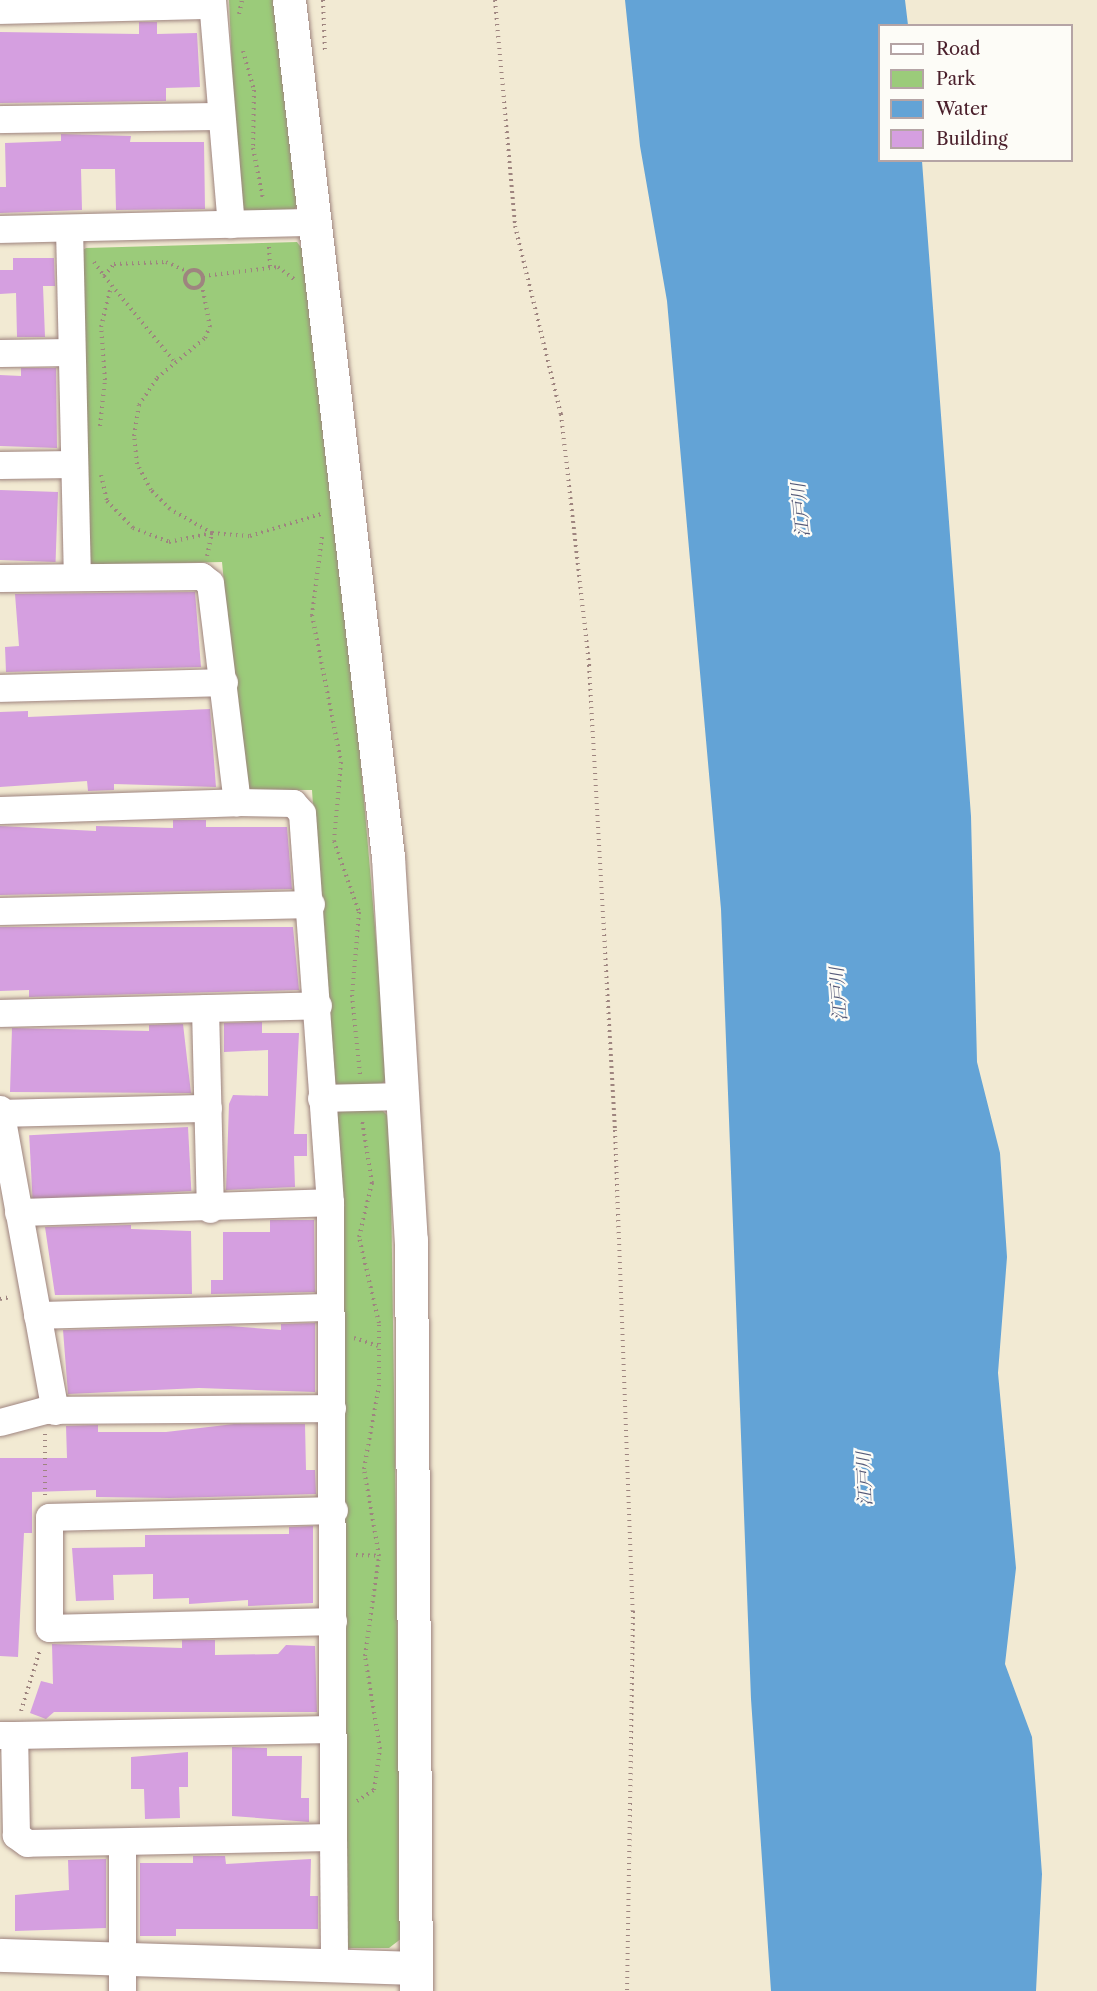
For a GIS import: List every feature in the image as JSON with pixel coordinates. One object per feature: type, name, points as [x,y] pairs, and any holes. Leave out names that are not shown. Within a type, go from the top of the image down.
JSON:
[{"type":"street","points":[[0,1955],[122,1957],[416,1980],[411,1240],[402,1096],[381,788],[289,0]]},
{"type":"street","points":[[0,10],[212,3],[231,224]]},
{"type":"street","points":[[0,119],[220,116]]},
{"type":"street","points":[[0,230],[231,224],[266,230],[316,222]]},
{"type":"street","points":[[69,228],[77,576]]},
{"type":"street","points":[[0,353],[71,352]]},
{"type":"street","points":[[0,465],[74,464]]},
{"type":"street","points":[[0,578],[201,576],[210,583],[237,802]]},
{"type":"street","points":[[0,688],[224,682]]},
{"type":"street","points":[[0,810],[293,802],[302,813],[311,904],[321,1098],[330,1202],[334,1510],[332,1729],[334,1951]]},
{"type":"street","points":[[0,911],[311,904]]},
{"type":"street","points":[[0,1013],[318,1005]]},
{"type":"street","points":[[205,1008],[210,1209]]},
{"type":"street","points":[[321,1098],[402,1096]]},
{"type":"street","points":[[50,1410],[37,1315],[0,1111],[208,1108]]},
{"type":"street","points":[[18,1212],[210,1209],[330,1202]]},
{"type":"street","points":[[37,1315],[330,1307]]},
{"type":"street","points":[[0,1422],[50,1410],[332,1408]]},
{"type":"street","points":[[333,1621],[49,1628],[49,1517],[334,1510]]},
{"type":"street","points":[[332,1729],[7,1735],[16,1835],[27,1843],[333,1838]]},
{"type":"street","points":[[122,1842],[122,1991]]},
{"type":"path","points":[[238,21],[242,0]]},
{"type":"path","points":[[495,0],[515,226],[561,414],[589,665],[615,1130],[633,1611],[627,1991]]},
{"type":"path","points":[[241,44],[254,90],[253,148],[270,267]]},
{"type":"path","points":[[90,257],[111,286],[173,360]]},
{"type":"path","points":[[104,276],[114,264],[155,262],[203,276],[270,267],[300,285]]},
{"type":"path","points":[[188,272],[188,286],[202,285]]},
{"type":"path","points":[[203,276],[202,285],[210,327],[205,338],[173,360],[139,405],[134,436],[137,464],[170,508],[212,532]]},
{"type":"path","points":[[99,440],[105,380],[101,327],[111,286]]},
{"type":"path","points":[[100,470],[107,501],[133,528],[170,542],[212,532],[250,536],[325,513]]},
{"type":"path","points":[[325,502],[312,615],[340,762],[334,841],[359,912],[352,995],[361,1081]]},
{"type":"path","points":[[207,554],[212,532]]},
{"type":"path","points":[[333,1803],[364,1799],[374,1790],[380,1749],[365,1656],[379,1556],[364,1469],[379,1386],[379,1323],[358,1237],[372,1183],[362,1112]]},
{"type":"path","points":[[49,1517],[50,1410]]},
{"type":"path","points":[[7,1735],[49,1628]]},
{"type":"green space","points":[[229,0],[276,0],[299,203],[293,211],[246,213],[238,206]]},
{"type":"green space","points":[[297,242],[303,250],[340,522],[388,1078],[377,1089],[335,1086],[331,1081],[312,790],[248,790],[243,783],[222,562],[92,565],[84,555],[78,253],[86,248]]},
{"type":"green space","points":[[342,1108],[380,1108],[390,1118],[402,1938],[389,1948],[344,1948],[334,1115]]},
{"type":"water","name":"江戸川","points":[[625,0],[905,0],[908,24],[878,24],[878,162],[922,162],[971,816],[977,1062],[1000,1153],[1007,1257],[998,1373],[1016,1568],[1005,1664],[1032,1737],[1042,1874],[1036,1991],[771,1991],[751,1699],[721,909],[667,301],[640,146]]},
{"type":"building","points":[[139,22],[157,22],[157,34],[197,33],[200,87],[166,88],[166,101],[0,103],[0,32],[139,34]]},
{"type":"building","points":[[61,134],[131,136],[130,142],[204,142],[205,209],[116,210],[115,169],[81,169],[82,210],[0,213],[0,187],[6,187],[5,143],[61,141]]},
{"type":"building","points":[[13,258],[54,258],[55,286],[43,286],[45,337],[17,337],[16,293],[0,294],[0,270],[13,270]]},
{"type":"building","points":[[21,368],[56,368],[57,448],[0,446],[0,375],[21,376]]},
{"type":"building","points":[[0,490],[58,492],[56,562],[0,560]]},
{"type":"building","points":[[195,592],[201,667],[6,672],[5,647],[19,646],[15,594]]},
{"type":"building","points":[[210,709],[216,787],[114,784],[114,790],[88,791],[87,781],[0,787],[0,712],[28,711],[28,717]]},
{"type":"building","points":[[173,820],[206,820],[206,827],[287,827],[292,889],[0,895],[0,826],[96,831],[96,826],[173,828]]},
{"type":"building","points":[[0,927],[293,927],[299,990],[29,997],[29,990],[0,991]]},
{"type":"building","points":[[262,1022],[262,1033],[299,1033],[294,1134],[307,1134],[307,1156],[294,1156],[295,1187],[226,1190],[229,1104],[233,1095],[268,1096],[268,1050],[224,1052],[224,1023]]},
{"type":"building","points":[[183,1024],[191,1093],[10,1092],[12,1028],[149,1031],[149,1025]]},
{"type":"building","points":[[188,1127],[191,1191],[33,1199],[29,1135]]},
{"type":"building","points":[[270,1220],[314,1220],[315,1292],[211,1294],[211,1280],[223,1280],[223,1232],[270,1232]]},
{"type":"building","points":[[131,1225],[131,1229],[191,1231],[192,1294],[55,1295],[45,1227]]},
{"type":"building","points":[[315,1323],[315,1392],[199,1388],[68,1394],[63,1330],[229,1326],[281,1330],[281,1324]]},
{"type":"building","points":[[234,1424],[305,1424],[306,1470],[315,1470],[316,1494],[170,1498],[96,1497],[96,1490],[32,1492],[32,1533],[24,1533],[18,1657],[0,1656],[0,1458],[67,1458],[66,1426],[98,1425],[98,1432],[166,1432]]},
{"type":"building","points":[[313,1526],[313,1603],[248,1606],[248,1600],[189,1604],[189,1598],[153,1599],[153,1574],[113,1575],[114,1600],[76,1601],[72,1548],[145,1547],[145,1535],[289,1534],[289,1527]]},
{"type":"building","points":[[182,1640],[215,1640],[215,1655],[278,1654],[286,1645],[315,1646],[317,1712],[54,1712],[46,1719],[30,1713],[41,1681],[53,1684],[52,1644],[182,1648]]},
{"type":"building","points":[[232,1747],[267,1748],[267,1756],[302,1756],[301,1798],[309,1798],[309,1822],[232,1816]]},
{"type":"building","points":[[188,1752],[188,1787],[179,1787],[180,1818],[145,1819],[144,1789],[131,1789],[131,1757]]},
{"type":"building","points":[[193,1856],[225,1856],[226,1864],[311,1859],[310,1896],[318,1896],[318,1929],[176,1929],[176,1936],[140,1936],[140,1863],[193,1863]]},
{"type":"building","points":[[106,1859],[106,1928],[15,1931],[15,1895],[69,1890],[68,1860]]}]
